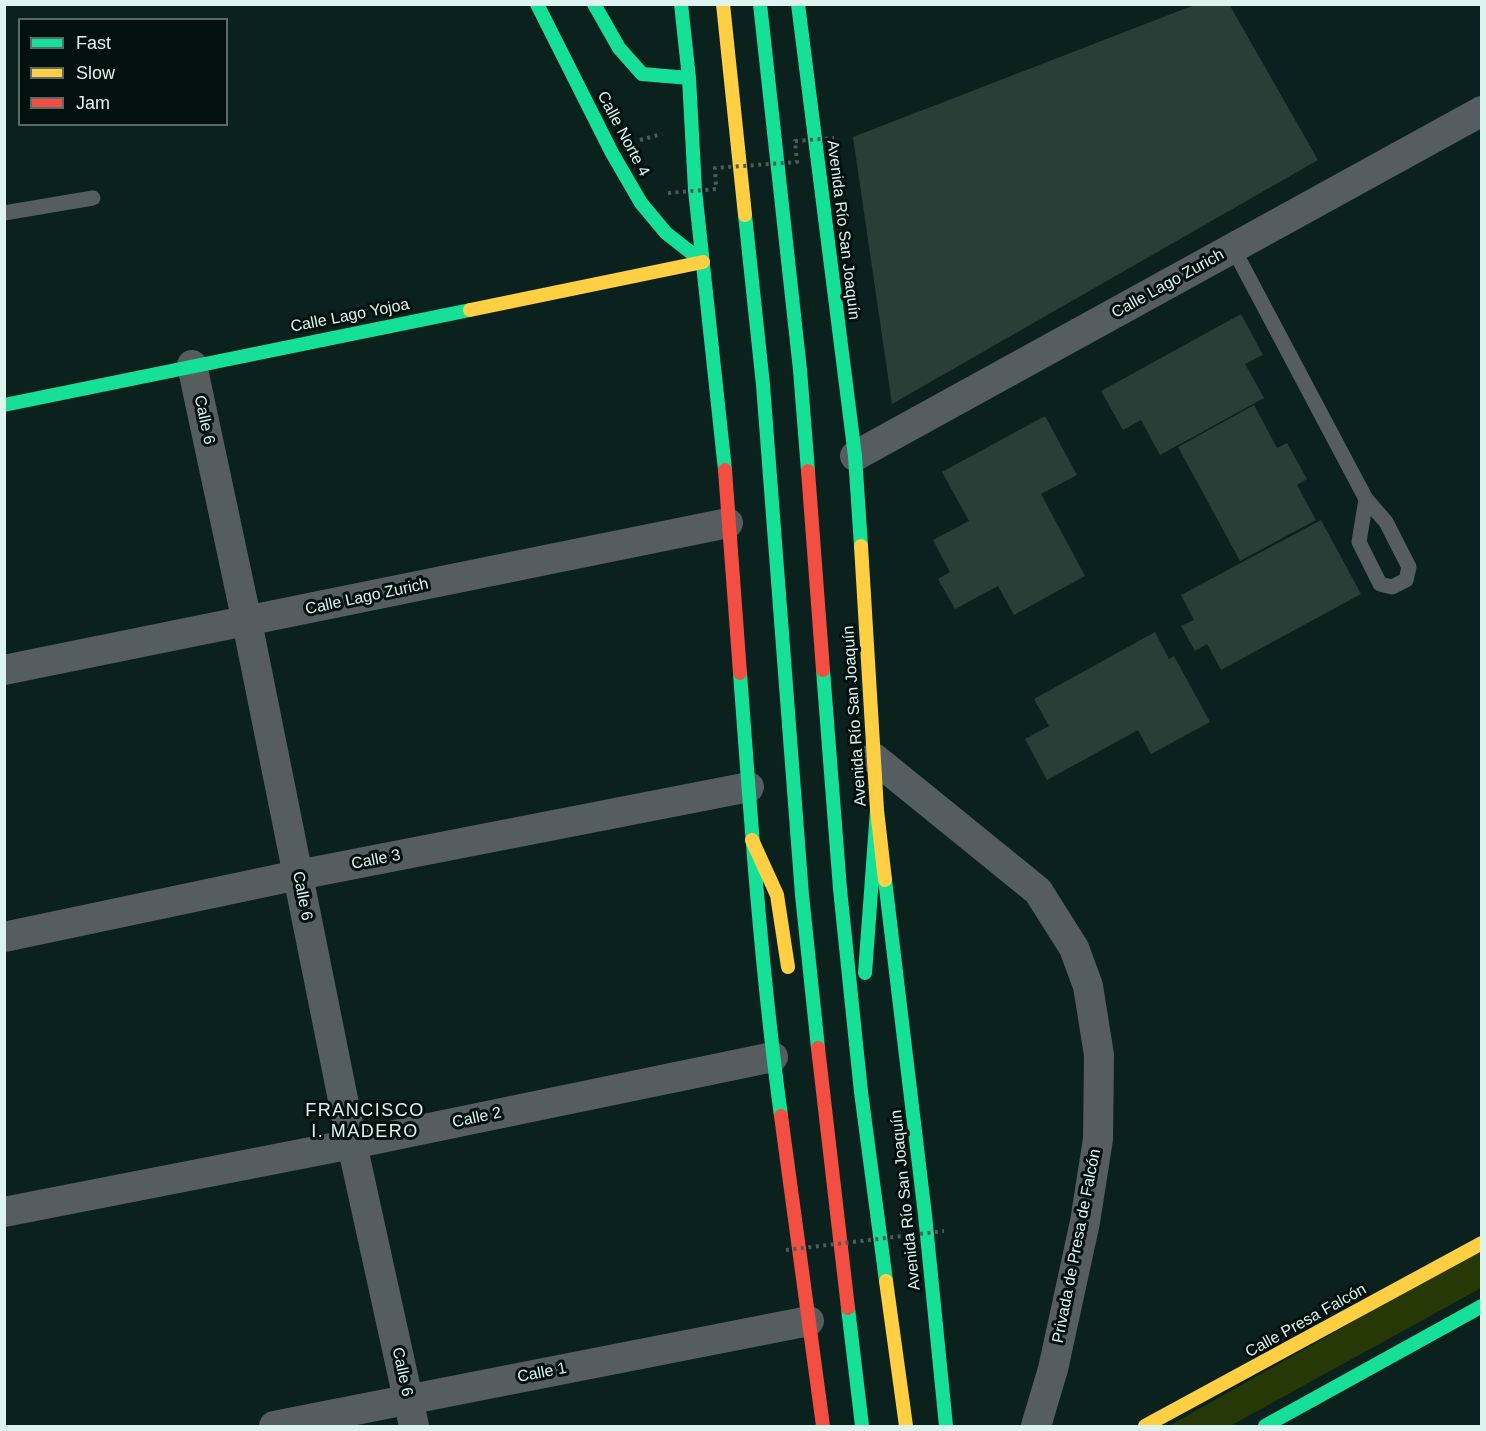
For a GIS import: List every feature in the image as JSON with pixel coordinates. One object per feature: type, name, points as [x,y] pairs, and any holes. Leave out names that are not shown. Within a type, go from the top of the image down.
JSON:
[{"type":"main road","name":"Calle Norte 4","points":[[537,4],[612,153],[641,203],[666,233],[703,262]]},
{"type":"main road","points":[[594,4],[619,48],[642,74],[689,78]]},
{"type":"main road","points":[[681,4],[689,78],[695,190],[722,431],[752,840],[773,1057],[823,1426]]},
{"type":"main road","points":[[723,4],[763,385],[802,895],[862,1426]]},
{"type":"main road","name":"Avenida Río San Joaquín","points":[[760,4],[800,370],[840,889],[861,1092],[906,1426]]},
{"type":"main road","name":"Avenida Río San Joaquín","points":[[798,4],[855,456],[877,810],[925,1215],[946,1426]]},
{"type":"main road","name":"Calle Lago Yojoa","points":[[4,405],[703,262]]},
{"type":"main road","points":[[861,1092],[864,991],[877,810]]},
{"type":"main road","points":[[752,840],[777,895],[790,978]]},
{"type":"main road","points":[[798,997],[816,1034]]},
{"type":"main road","name":"Calle Presa Falcón","points":[[1145,1426],[1162,1423],[1482,1243]]},
{"type":"main road","points":[[1265,1426],[1482,1306]]},
{"type":"street","name":"Calle Lago Zurich","points":[[855,456],[1482,111]]},
{"type":"street","name":"Calle 6","points":[[192,365],[247,622],[352,1144],[411,1413]]},
{"type":"street","name":"Calle Lago Zurich","points":[[4,669],[247,622],[728,523]]},
{"type":"street","name":"Privada de Presa de Falcón","points":[[874,758],[1038,891],[1074,948],[1088,986],[1099,1055],[1098,1139],[1084,1222],[1056,1358],[1036,1426]]},
{"type":"street","name":"Calle 3","points":[[4,937],[298,875],[749,788]]},
{"type":"street","name":"Calle 2","points":[[4,1212],[352,1144],[773,1057]]},
{"type":"street","name":"Calle 1","points":[[274,1426],[411,1413],[810,1321]]},
{"type":"lane","points":[[4,213],[93,198]]},
{"type":"lane","points":[[1233,248],[1366,499],[1386,522],[1409,567],[1406,580],[1392,587],[1380,584],[1359,542],[1366,499]]},
{"type":"path","points":[[612,153],[640,140],[664,134],[667,115],[690,95]]},
{"type":"path","points":[[668,193],[716,189],[715,168],[797,162],[795,141],[834,138]]},
{"type":"path","points":[[786,1250],[944,1231]]},
{"type":"green space","points":[[1481,1249],[1481,1288],[1230,1426],[1169,1426]]},
{"type":"building","points":[[1197,4],[1229,4],[1318,160],[892,404],[853,137]]},
{"type":"building","points":[[1241,314],[1263,355],[1245,364],[1264,398],[1160,455],[1141,420],[1123,430],[1101,391]]},
{"type":"building","points":[[1254,405],[1277,448],[1287,443],[1307,479],[1297,485],[1316,520],[1240,561],[1178,447]]},
{"type":"building","points":[[1045,416],[1077,475],[1041,494],[1085,576],[1014,615],[998,586],[955,609],[938,579],[950,572],[933,540],[969,521],[942,472]]},
{"type":"building","points":[[1321,520],[1361,594],[1221,670],[1207,644],[1195,651],[1181,626],[1194,620],[1181,595]]},
{"type":"building","points":[[1155,632],[1169,659],[1174,656],[1210,722],[1151,754],[1138,730],[1047,780],[1025,739],[1049,726],[1034,699]]},
{"type":"traffic: fast","points":[[537,4],[612,153],[641,203],[666,233],[703,262]]},
{"type":"traffic: fast","points":[[594,4],[619,48],[642,74],[689,78]]},
{"type":"traffic: fast","points":[[681,4],[689,78],[695,190],[725,470]]},
{"type":"traffic: fast","points":[[760,4],[800,370],[808,471]]},
{"type":"traffic: fast","points":[[798,4],[855,456],[861,546]]},
{"type":"traffic: fast","points":[[745,215],[763,385],[802,895],[818,1048]]},
{"type":"traffic: fast","points":[[4,405],[470,310]]},
{"type":"traffic: fast","points":[[823,670],[840,889],[861,1092],[886,1281]]},
{"type":"traffic: fast","points":[[740,673],[762,950],[781,1116]]},
{"type":"traffic: fast","points":[[865,973],[877,810]]},
{"type":"traffic: fast","points":[[885,880],[925,1215],[946,1426]]},
{"type":"traffic: fast","points":[[1265,1426],[1482,1306]]},
{"type":"traffic: fast","points":[[848,1308],[862,1426]]},
{"type":"traffic: slow","points":[[723,4],[745,215]]},
{"type":"traffic: slow","points":[[470,310],[703,262]]},
{"type":"traffic: slow","points":[[861,546],[877,810],[885,880]]},
{"type":"traffic: slow","points":[[752,840],[777,895],[788,967]]},
{"type":"traffic: slow","points":[[1145,1426],[1482,1243]]},
{"type":"traffic: slow","points":[[886,1281],[906,1426]]},
{"type":"traffic: jam","points":[[725,470],[740,673]]},
{"type":"traffic: jam","points":[[808,471],[823,670]]},
{"type":"traffic: jam","points":[[818,1048],[848,1308]]},
{"type":"traffic: jam","points":[[781,1116],[823,1426]]},
{"type":"district","name":"FRANCISCO I. MADERO","points":[[365,1121]]}]
